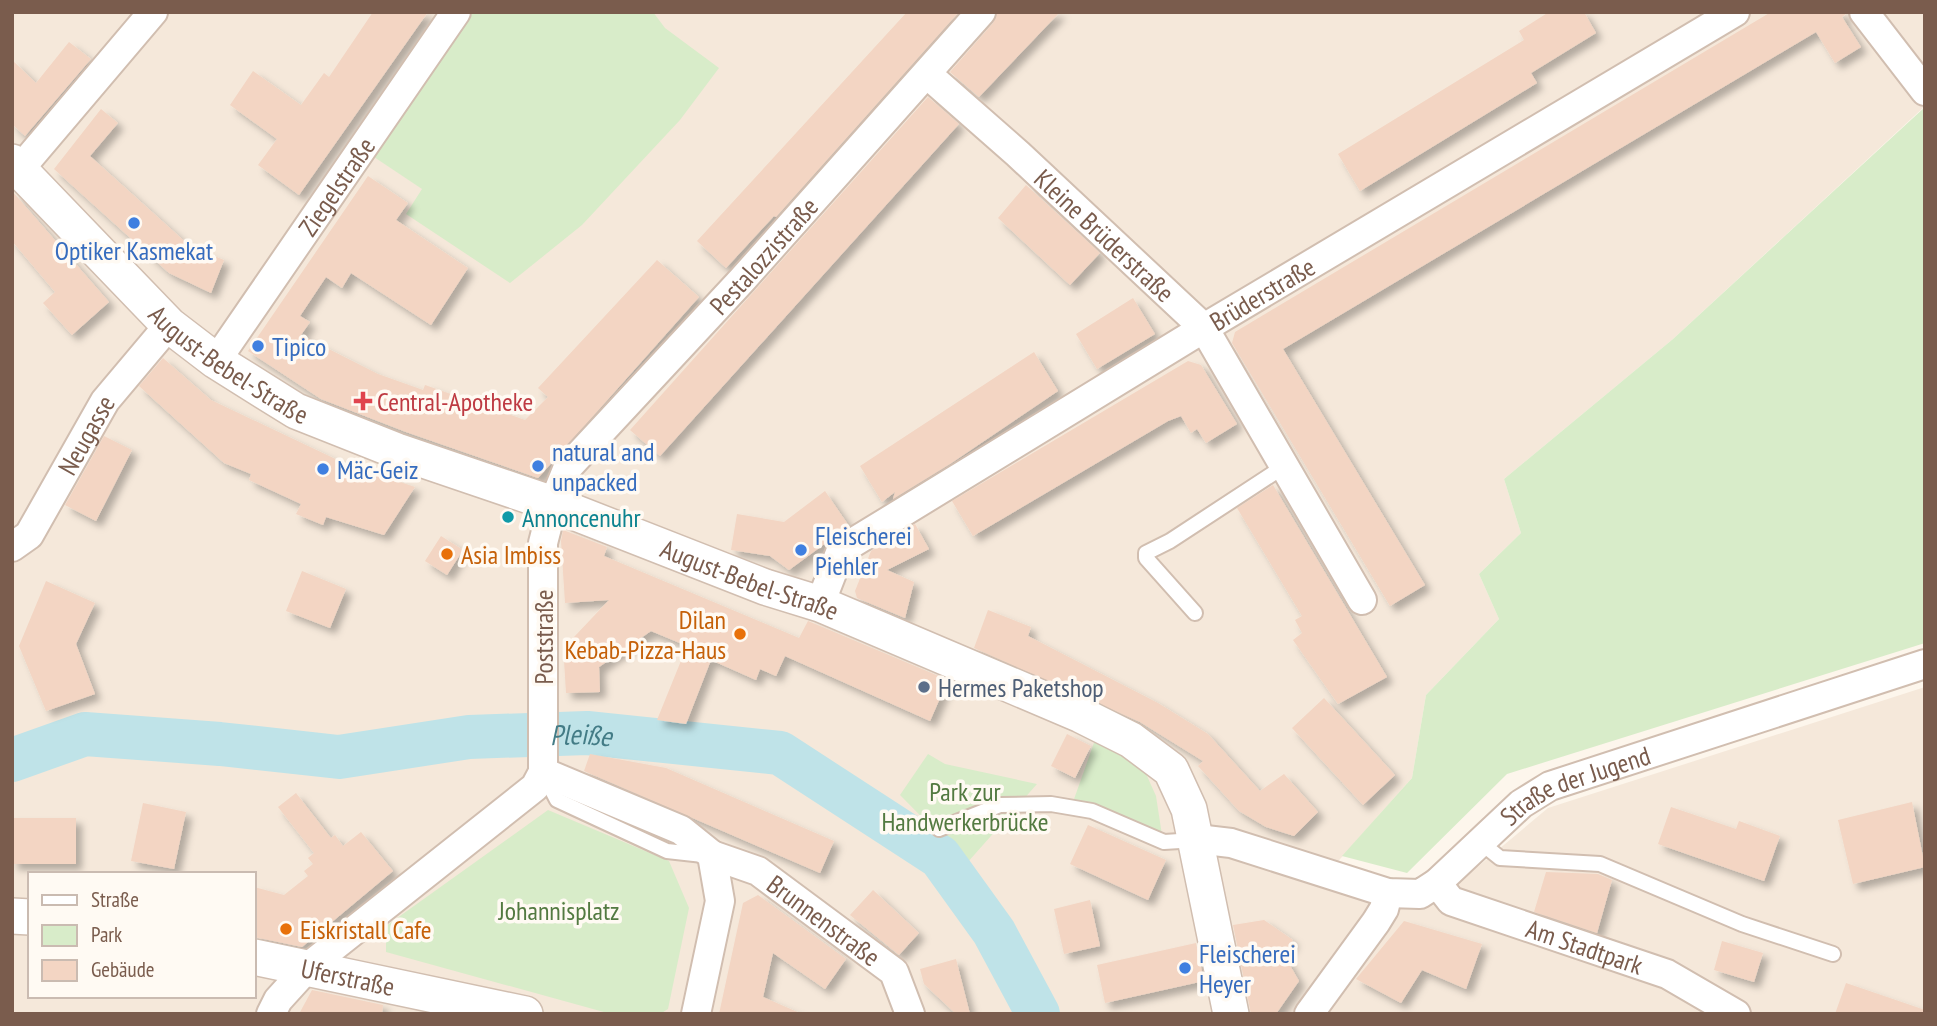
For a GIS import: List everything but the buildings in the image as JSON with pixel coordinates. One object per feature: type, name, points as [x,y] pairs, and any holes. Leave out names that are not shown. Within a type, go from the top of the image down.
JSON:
[{"type":"street","points":[[15,168],[152,12]]},
{"type":"street","name":"Ziegelstraße","points":[[216,361],[456,12]]},
{"type":"street","name":"Pestalozzistraße","points":[[553,504],[568,467],[743,280],[982,12]]},
{"type":"street","name":"Brüderstraße","points":[[820,604],[841,550],[1204,328],[1735,12]]},
{"type":"street","points":[[1864,12],[1925,90]]},
{"type":"street","name":"Kleine Brüderstraße","points":[[927,74],[1018,154],[1204,328],[1362,600]]},
{"type":"street","name":"August-Bebel-Straße","points":[[15,168],[169,325],[216,361],[296,411],[397,452],[553,504],[765,587],[820,604],[1081,715],[1131,740],[1171,770],[1189,809],[1231,1014]]},
{"type":"street","name":"Neugasse","points":[[12,547],[29,535],[105,401],[169,325]]},
{"type":"street","name":"Poststraße","points":[[543,765],[543,543],[553,504]]},
{"type":"street","name":"Straße der Jugend","points":[[1388,893],[1420,894],[1437,883],[1521,804],[1550,786],[1925,664]]},
{"type":"street","points":[[271,1014],[278,1000],[308,967],[523,799],[543,765],[681,830],[712,855],[720,901],[696,1014]]},
{"type":"street","points":[[1197,839],[1231,843],[1388,893],[1376,922],[1309,1014]]},
{"type":"street","name":"Brunnenstraße","points":[[712,855],[758,870],[894,972],[910,1014]]},
{"type":"street","name":"Am Stadtpark","points":[[1437,883],[1451,901],[1667,974],[1700,990],[1736,1014]]},
{"type":"street","name":"Uferstraße","points":[[256,957],[308,967],[446,1006],[525,1014]]},
{"type":"lane","points":[[1195,613],[1146,558],[1146,553],[1170,541],[1283,467]]},
{"type":"lane","points":[[939,830],[1000,805],[1051,804],[1092,811],[1164,842],[1197,839]]},
{"type":"lane","points":[[1480,842],[1500,858],[1600,864],[1742,924],[1833,954]]},
{"type":"shaded area","points":[[12,12],[1925,12],[1925,106],[1673,339],[1504,479],[1521,533],[1479,574],[1499,619],[1426,695],[1412,778],[1317,885],[1402,908],[1432,905],[1548,808],[1925,687],[1925,1014],[12,1014]]},
{"type":"green space","points":[[473,12],[653,12],[665,28],[719,68],[680,120],[582,225],[510,283],[406,214],[422,189],[374,157]]},
{"type":"green space","points":[[1925,107],[1925,643],[1507,774],[1407,873],[1342,856],[1412,778],[1426,695],[1499,619],[1479,574],[1521,533],[1504,479],[1673,339]]},
{"type":"green space","name":"Park zur Handwerkerbrücke","points":[[1096,737],[1143,767],[1156,796],[1162,835],[1073,802]]},
{"type":"green space","name":"Park zur Handwerkerbrücke","points":[[928,754],[945,764],[1037,784],[967,863],[900,795]]},
{"type":"green space","name":"Johannisplatz","points":[[548,810],[669,861],[689,908],[668,1009],[660,1014],[611,1014],[386,952],[386,926]]},
{"type":"waterway","name":"Pleiße","points":[[12,760],[85,734],[220,744],[339,757],[469,737],[587,733],[780,753],[940,857],[994,932],[1038,1014]]},
{"type":"place","name":"Optiker Kasmekat","points":[[134,223]]},
{"type":"place","name":"Tipico","points":[[258,346]]},
{"type":"place","name":"Central-Apotheke","points":[[363,401]]},
{"type":"place","name":"natural and unpacked","points":[[538,466]]},
{"type":"place","name":"Mäc-Geiz","points":[[323,469]]},
{"type":"place","name":"Annoncenuhr","points":[[508,517]]},
{"type":"place","name":"Fleischerei Piehler","points":[[801,550]]},
{"type":"place","name":"Asia Imbiss","points":[[447,554]]},
{"type":"place","name":"Dilan Kebab-Pizza-Haus","points":[[740,634]]},
{"type":"place","name":"Hermes Paketshop","points":[[924,687]]},
{"type":"place","name":"Eiskristall Cafe","points":[[286,929]]},
{"type":"place","name":"Fleischerei Heyer","points":[[1185,968]]}]
